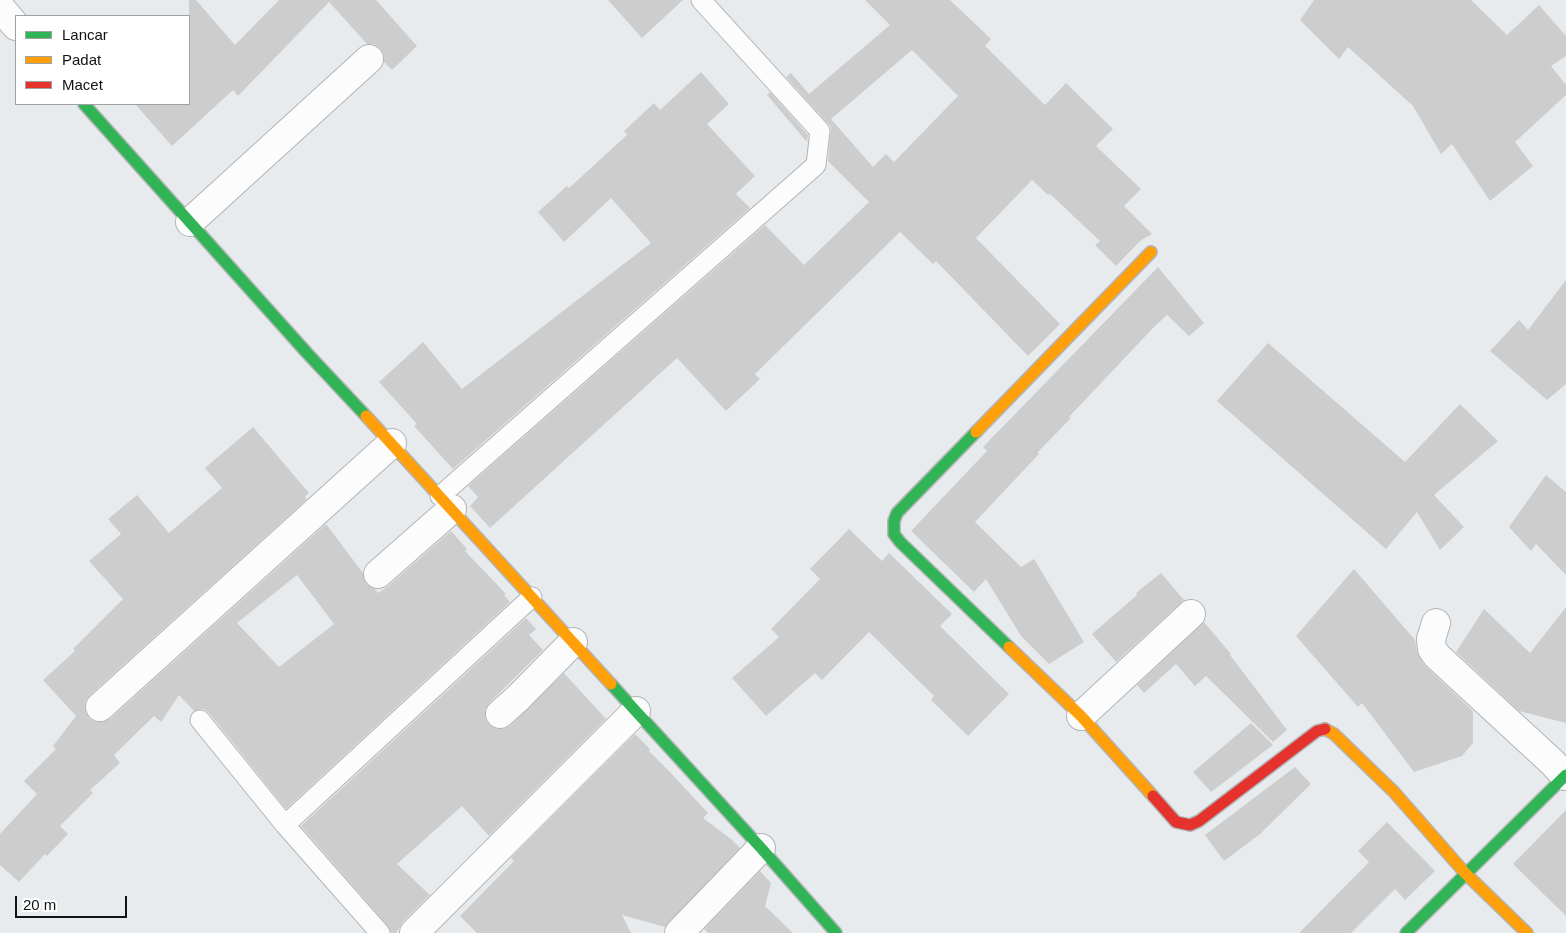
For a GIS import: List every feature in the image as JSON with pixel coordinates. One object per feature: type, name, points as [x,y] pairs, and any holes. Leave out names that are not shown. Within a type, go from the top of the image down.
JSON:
[{"type":"street","points":[[0,8],[15,25]]},
{"type":"street","points":[[190,222],[369,59]]},
{"type":"street","points":[[85,105],[307,353],[574,642],[836,933]]},
{"type":"street","points":[[1151,252],[897,513],[894,521],[894,534],[900,542],[1081,716],[1176,822],[1190,825],[1199,820],[1317,731],[1324,729],[1334,734],[1394,792],[1465,873],[1527,933]]},
{"type":"street","points":[[100,706],[392,443]]},
{"type":"street","points":[[378,574],[446,503]]},
{"type":"street","points":[[1081,716],[1191,614]]},
{"type":"street","points":[[1406,933],[1465,873],[1566,776],[1437,656],[1432,649],[1431,640],[1436,623]]},
{"type":"street","points":[[500,714],[574,642]]},
{"type":"street","points":[[414,933],[636,711]]},
{"type":"street","points":[[679,933],[761,848]]},
{"type":"lane","points":[[446,503],[816,165],[820,131],[701,0]]},
{"type":"lane","points":[[285,825],[532,597]]},
{"type":"lane","points":[[200,720],[285,825],[380,933]]},
{"type":"building","points":[[189,0],[196,0],[235,45],[279,0],[376,0],[417,46],[392,70],[384,62],[384,55],[380,48],[374,44],[367,44],[329,2],[238,96],[233,90],[172,146],[136,105],[190,105]]},
{"type":"building","points":[[608,0],[683,0],[642,38]]},
{"type":"building","points":[[865,0],[950,0],[991,39],[985,46],[1045,105],[1066,83],[1113,129],[1096,146],[1141,189],[1124,206],[1152,234],[1140,241],[1116,266],[1095,245],[1100,241],[1050,194],[1048,195],[1032,180],[976,238],[1060,324],[1028,356],[936,261],[933,264],[900,232],[755,374],[760,379],[726,411],[677,358],[490,528],[470,506],[478,497],[468,486],[765,225],[804,265],[869,202],[828,161],[831,127],[786,77],[791,73],[809,94],[890,25]],"holes":[[[912,50],[958,96],[894,162],[886,154],[873,167],[831,119]]]},
{"type":"building","points":[[1314,0],[1471,0],[1507,35],[1539,5],[1566,36],[1566,56],[1551,66],[1566,85],[1566,95],[1515,142],[1533,166],[1490,201],[1452,144],[1441,154],[1413,106],[1348,47],[1339,59],[1300,20]]},
{"type":"building","points":[[701,72],[729,104],[707,124],[755,176],[736,194],[750,208],[453,469],[414,426],[417,424],[379,382],[423,342],[462,389],[651,243],[611,198],[564,242],[538,212],[567,186],[569,188],[627,135],[624,131],[654,103],[660,110]]},
{"type":"building","points":[[770,92],[808,135],[807,142],[767,95]]},
{"type":"building","points":[[1158,267],[1204,323],[1189,336],[1167,315],[1069,417],[1071,418],[1038,452],[1039,454],[975,522],[1021,567],[1034,559],[1084,642],[1049,664],[1021,636],[986,579],[974,592],[911,531],[987,451],[983,447]]},
{"type":"building","points":[[1566,280],[1566,384],[1547,400],[1490,351],[1519,320],[1528,330]]},
{"type":"building","points":[[1268,343],[1405,462],[1460,404],[1498,441],[1434,495],[1464,527],[1440,550],[1417,512],[1386,549],[1217,401]]},
{"type":"building","points":[[253,427],[309,493],[305,497],[307,499],[90,695],[85,702],[85,710],[89,718],[96,722],[110,719],[326,524],[363,573],[366,584],[378,593],[451,531],[467,549],[465,551],[506,594],[504,595],[510,602],[286,809],[209,713],[204,709],[194,711],[179,695],[161,722],[154,716],[114,755],[120,763],[90,790],[93,793],[60,826],[68,834],[47,856],[45,854],[19,882],[0,865],[0,834],[37,794],[24,781],[56,749],[53,746],[76,716],[43,680],[75,651],[73,649],[123,599],[89,561],[121,534],[108,519],[137,495],[169,533],[222,488],[205,468]],"holes":[[[297,575],[334,624],[279,667],[237,623]]]},
{"type":"building","points":[[1546,475],[1566,492],[1566,575],[1536,544],[1531,551],[1509,527]]},
{"type":"building","points":[[849,529],[882,561],[889,553],[952,614],[940,626],[1009,694],[968,736],[931,700],[934,696],[869,632],[822,680],[815,673],[766,716],[732,678],[779,637],[771,629],[820,579],[810,569]]},
{"type":"building","points":[[1354,569],[1415,640],[1417,651],[1424,665],[1473,711],[1473,743],[1462,756],[1414,772],[1362,703],[1358,707],[1296,636]]},
{"type":"building","points":[[1161,573],[1184,600],[1116,662],[1092,634],[1137,595],[1136,593]]},
{"type":"building","points":[[1566,607],[1566,723],[1519,711],[1456,652],[1484,609],[1530,653]]},
{"type":"building","points":[[526,618],[536,629],[529,635],[543,650],[489,703],[485,710],[488,724],[496,729],[510,726],[564,673],[606,719],[489,836],[462,806],[397,864],[430,895],[403,922],[396,933],[391,933],[388,926],[301,826]]},
{"type":"building","points":[[1204,622],[1231,654],[1287,730],[1273,742],[1206,676],[1195,686],[1176,664],[1144,693],[1137,685]]},
{"type":"building","points":[[1251,723],[1273,745],[1211,792],[1193,772]]},
{"type":"building","points":[[635,734],[708,813],[703,818],[740,848],[665,927],[622,915],[631,933],[477,933],[460,916],[514,861],[511,858]]},
{"type":"building","points":[[1295,767],[1311,784],[1260,834],[1224,861],[1205,835]]},
{"type":"building","points":[[1566,810],[1566,916],[1513,864]]},
{"type":"building","points":[[1387,822],[1435,871],[1405,900],[1395,889],[1351,933],[1299,933],[1369,862],[1358,851]]},
{"type":"building","points":[[760,871],[771,883],[765,906],[793,933],[708,933],[704,929]]},
{"type":"traffic: fast","points":[[85,105],[307,353],[366,416]]},
{"type":"traffic: fast","points":[[976,432],[897,513],[894,521],[894,534],[900,542],[1009,647]]},
{"type":"traffic: fast","points":[[611,684],[836,933]]},
{"type":"traffic: fast","points":[[1406,933],[1566,775]]},
{"type":"traffic: slow","points":[[976,432],[1151,252]]},
{"type":"traffic: slow","points":[[366,416],[611,684]]},
{"type":"traffic: slow","points":[[1009,647],[1081,716],[1153,796]]},
{"type":"traffic: slow","points":[[1325,729],[1334,734],[1394,792],[1465,873],[1527,933]]},
{"type":"traffic: jam","points":[[1153,796],[1176,822],[1190,825],[1199,821],[1317,731],[1325,729]]}]
